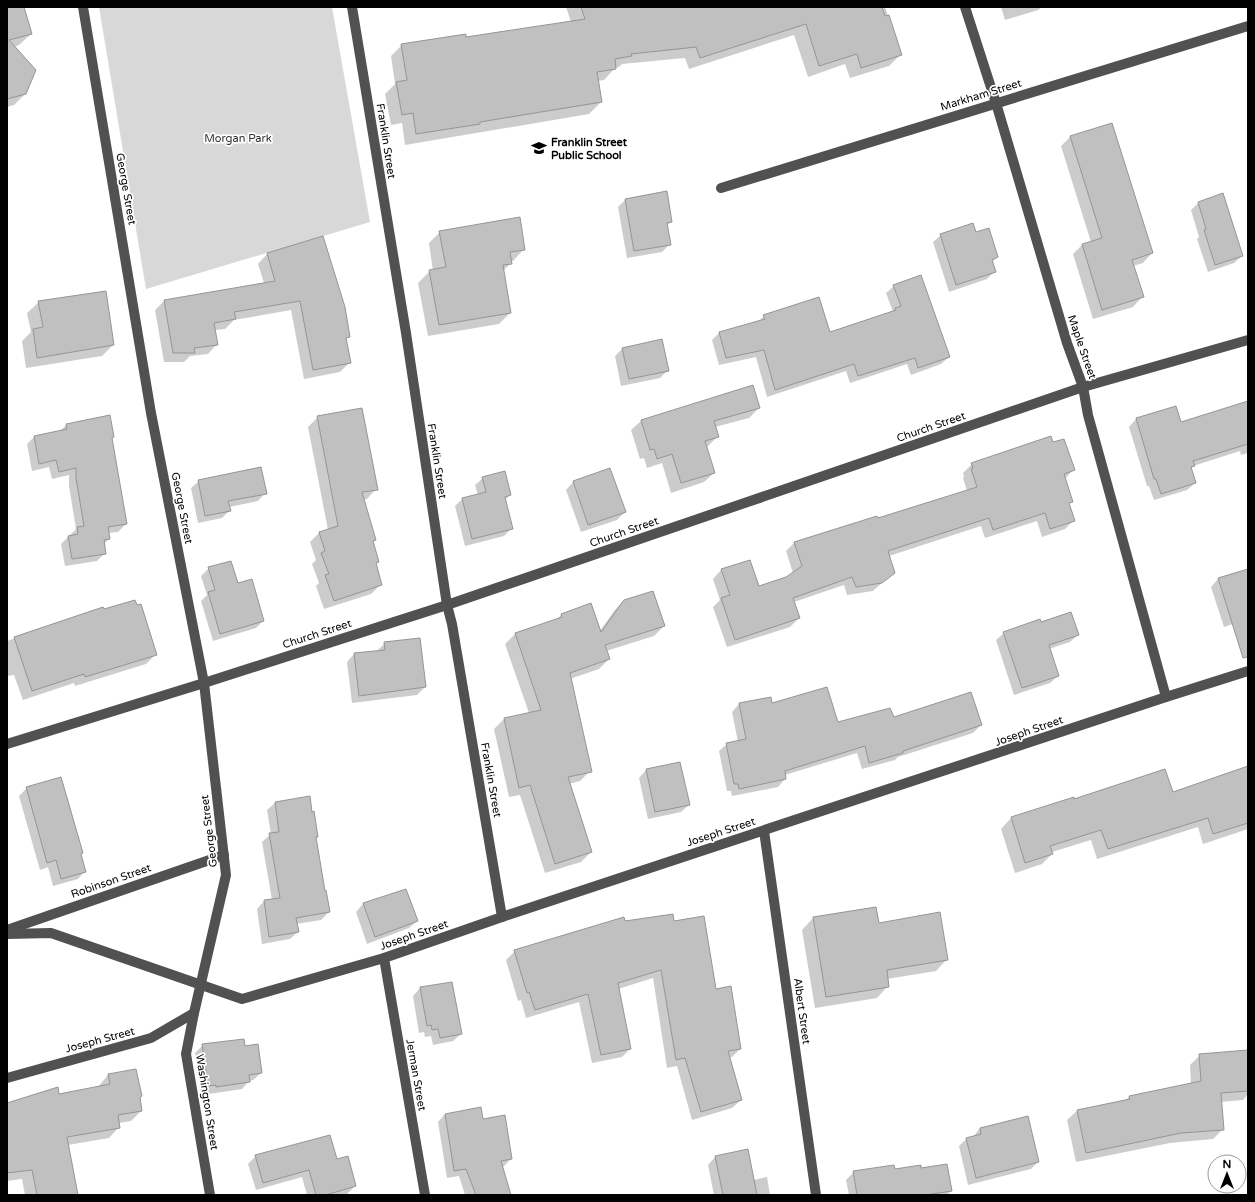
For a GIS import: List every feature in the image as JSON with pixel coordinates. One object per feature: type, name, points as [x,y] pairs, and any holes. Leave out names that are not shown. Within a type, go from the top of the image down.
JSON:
[{"type":"street","name":"George Street","points":[[83,7],[151,412],[204,683],[224,855],[226,875],[194,1013]]},
{"type":"street","name":"Franklin Street","points":[[352,7],[406,333],[447,605],[452,624],[502,917]]},
{"type":"street","name":"Maple Street","points":[[965,7],[996,103],[1067,343],[1083,387],[1088,415],[1166,697]]},
{"type":"street","name":"Markham Street","points":[[721,188],[1248,26]]},
{"type":"street","name":"Church Street","points":[[7,744],[447,605],[1083,387],[1248,340]]},
{"type":"street","name":"Joseph Street","points":[[200,985],[242,999],[384,958],[502,917],[1248,671]]},
{"type":"street","name":"Albert Street","points":[[764,831],[816,1195]]},
{"type":"street","name":"Robinson Street","points":[[7,930],[224,855]]},
{"type":"street","points":[[7,934],[51,933],[200,985]]},
{"type":"street","name":"Jerman Street","points":[[384,958],[425,1195]]},
{"type":"street","name":"Joseph Street","points":[[7,1078],[151,1038],[194,1013]]},
{"type":"street","name":"Washington Street","points":[[194,1013],[186,1054],[210,1195]]},
{"type":"green space","name":"Morgan Park","points":[[99,7],[332,7],[370,222],[146,289]]},
{"type":"building","points":[[7,7],[24,7],[32,34],[9,40],[36,70],[26,94],[7,99]]},
{"type":"building","points":[[581,7],[882,7],[885,16],[889,15],[902,55],[861,68],[857,54],[819,66],[806,24],[700,58],[696,47],[631,54],[632,56],[615,59],[616,69],[597,72],[602,102],[416,134],[413,113],[402,115],[396,82],[407,80],[401,44],[466,34],[466,37],[585,19]]},
{"type":"building","points":[[1112,123],[1153,253],[1132,260],[1144,297],[1102,310],[1082,244],[1102,238],[1070,136]]},
{"type":"building","points":[[667,191],[672,222],[667,223],[671,245],[634,251],[625,199]]},
{"type":"building","points":[[1223,193],[1243,256],[1215,265],[1204,230],[1206,229],[1198,202]]},
{"type":"building","points":[[520,217],[525,250],[510,252],[512,264],[503,265],[511,313],[439,325],[429,270],[446,267],[439,231]]},
{"type":"building","points":[[973,223],[976,232],[989,228],[998,257],[992,260],[996,272],[956,285],[940,234]]},
{"type":"building","points":[[323,236],[345,307],[350,337],[346,338],[351,363],[313,370],[300,301],[234,312],[236,319],[214,323],[218,345],[194,348],[195,353],[173,353],[164,300],[275,281],[267,253]]},
{"type":"building","points":[[921,275],[950,357],[918,368],[915,358],[858,376],[854,364],[775,390],[764,350],[726,358],[719,332],[765,319],[763,315],[819,297],[830,332],[896,310],[895,308],[901,306],[893,285]]},
{"type":"building","points":[[106,291],[114,345],[37,358],[33,329],[43,327],[38,301]]},
{"type":"building","points":[[662,339],[669,371],[629,379],[622,348]]},
{"type":"building","points":[[753,385],[760,408],[714,421],[719,437],[705,441],[715,473],[681,483],[672,454],[657,459],[654,449],[650,450],[641,420]]},
{"type":"building","points":[[1248,401],[1248,444],[1193,461],[1195,466],[1191,467],[1196,483],[1161,494],[1156,479],[1154,479],[1136,418],[1176,406],[1181,422]]},
{"type":"building","points":[[362,408],[378,490],[362,492],[376,540],[373,541],[379,562],[376,563],[382,585],[334,601],[325,575],[329,574],[321,553],[325,551],[319,532],[338,526],[317,416]]},
{"type":"building","points":[[110,415],[114,437],[112,438],[127,524],[108,527],[110,539],[104,540],[106,554],[72,559],[68,536],[78,534],[77,527],[84,526],[76,478],[76,468],[59,472],[56,460],[39,464],[34,436],[67,429],[66,424]]},
{"type":"building","points":[[1051,436],[1053,442],[1064,439],[1075,470],[1064,474],[1073,502],[1069,503],[1075,521],[1050,529],[1045,513],[993,530],[989,518],[888,551],[895,573],[882,583],[856,587],[852,577],[793,598],[800,618],[735,640],[721,598],[730,595],[721,569],[750,560],[759,586],[786,577],[802,566],[794,542],[977,487],[971,469],[973,468],[971,463]]},
{"type":"building","points":[[261,467],[267,494],[228,501],[231,511],[205,516],[198,480]]},
{"type":"building","points":[[610,468],[626,512],[588,525],[573,481]]},
{"type":"building","points":[[505,471],[511,495],[505,497],[513,529],[472,539],[462,498],[486,492],[482,477]]},
{"type":"building","points":[[231,561],[238,583],[252,579],[264,621],[220,634],[208,592],[215,590],[208,567]]},
{"type":"building","points":[[1248,569],[1248,657],[1243,658],[1218,578]]},
{"type":"building","points":[[653,591],[665,626],[605,645],[610,659],[570,673],[592,772],[568,777],[592,852],[555,864],[530,785],[519,788],[504,718],[541,710],[515,633],[562,617],[561,614],[591,603],[601,632],[624,600]]},
{"type":"building","points":[[135,600],[137,605],[141,604],[157,655],[85,677],[84,674],[32,691],[14,637],[103,607],[104,609]]},
{"type":"building","points":[[1071,612],[1079,635],[1049,645],[1059,676],[1022,688],[1003,632],[1040,619],[1041,622]]},
{"type":"building","points":[[420,638],[426,687],[359,696],[354,653],[385,650],[384,642]]},
{"type":"building","points":[[827,687],[838,722],[890,708],[894,717],[971,692],[982,725],[903,751],[903,753],[869,763],[865,746],[785,771],[786,779],[739,789],[738,784],[734,784],[726,743],[746,739],[739,703],[771,697],[772,703]]},
{"type":"building","points":[[680,762],[690,805],[655,812],[646,769]]},
{"type":"building","points":[[1248,766],[1248,823],[1213,834],[1208,818],[1108,849],[1101,830],[1050,846],[1053,854],[1025,863],[1011,817],[1074,797],[1074,799],[1165,769],[1173,792]]},
{"type":"building","points":[[61,777],[83,853],[81,854],[86,872],[61,879],[56,860],[47,863],[26,787]]},
{"type":"building","points":[[310,796],[312,812],[314,811],[318,837],[316,837],[330,912],[296,918],[299,932],[269,937],[264,900],[280,898],[269,833],[279,832],[275,802]]},
{"type":"building","points":[[406,889],[418,921],[375,937],[363,903]]},
{"type":"building","points":[[876,907],[879,923],[940,912],[948,960],[887,970],[889,987],[826,997],[813,917]]},
{"type":"building","points":[[673,914],[674,921],[704,916],[716,989],[731,986],[741,1049],[728,1051],[742,1100],[701,1112],[685,1058],[676,1060],[661,970],[618,983],[631,1049],[601,1055],[588,994],[535,1010],[529,992],[527,993],[514,950],[624,917],[625,921]]},
{"type":"building","points":[[452,982],[462,1034],[440,1038],[438,1029],[432,1030],[431,1025],[427,1026],[420,987]]},
{"type":"building","points":[[244,1039],[245,1046],[258,1044],[262,1073],[249,1075],[250,1082],[216,1087],[216,1085],[208,1086],[202,1044]]},
{"type":"building","points":[[1248,1050],[1248,1091],[1221,1093],[1224,1130],[1181,1133],[1086,1153],[1077,1110],[1130,1099],[1129,1096],[1201,1081],[1199,1054]]},
{"type":"building","points":[[136,1069],[142,1096],[140,1097],[142,1111],[118,1115],[120,1128],[67,1137],[78,1195],[37,1195],[32,1170],[7,1173],[7,1103],[58,1087],[59,1094],[110,1084],[108,1074]]},
{"type":"building","points":[[481,1107],[483,1119],[505,1115],[512,1159],[501,1161],[511,1195],[476,1195],[466,1169],[454,1171],[445,1114]]},
{"type":"building","points":[[1028,1116],[1039,1162],[976,1178],[966,1138],[981,1134],[980,1128]]},
{"type":"building","points":[[330,1135],[337,1159],[348,1156],[356,1186],[326,1195],[316,1195],[309,1170],[263,1183],[255,1155]]},
{"type":"building","points":[[748,1149],[757,1195],[723,1195],[715,1156]]},
{"type":"building","points":[[947,1164],[952,1191],[925,1195],[857,1195],[853,1171],[894,1165],[895,1169],[921,1165],[921,1168]]},
{"type":"place","name":"Franklin Street Public School","points":[[539,148]]}]
